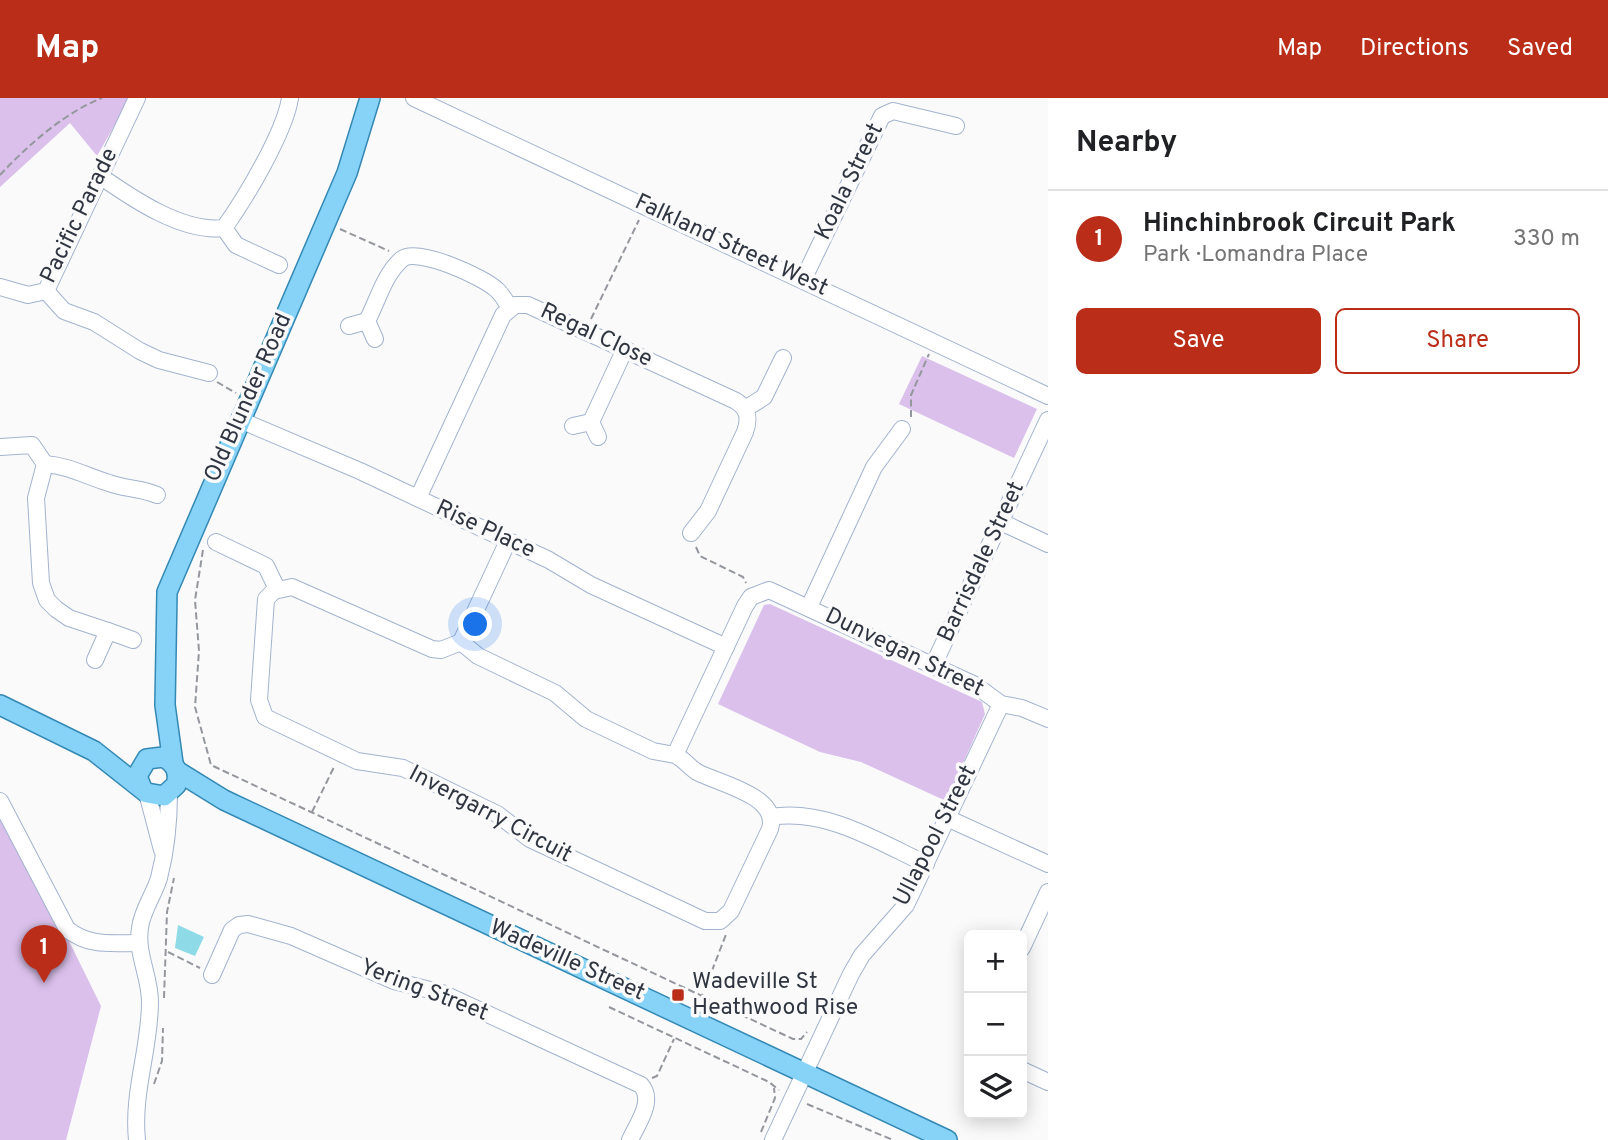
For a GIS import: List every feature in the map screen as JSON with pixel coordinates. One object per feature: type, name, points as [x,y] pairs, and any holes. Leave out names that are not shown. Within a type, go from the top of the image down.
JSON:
[{"type":"main road","name":"Old Blunder Road","points":[[173,780],[165,705],[167,592],[347,173],[370,98]]},
{"type":"main road","points":[[0,705],[94,751],[144,791],[158,797],[173,780],[163,757],[149,758],[94,751]]},
{"type":"main road","name":"Old Blunder Road","points":[[149,758],[165,705]]},
{"type":"main road","points":[[144,791],[138,776],[149,758]]},
{"type":"main road","name":"Wadeville Street","points":[[173,780],[225,800],[947,1140]]},
{"type":"street","name":"Pacific Parade","points":[[0,288],[28,295],[46,291],[137,98]]},
{"type":"street","points":[[224,228],[258,171],[288,110],[290,98]]},
{"type":"street","name":"Falkland Street West","points":[[414,98],[1048,396]]},
{"type":"street","name":"Koala Street","points":[[803,280],[881,116],[893,111],[956,126]]},
{"type":"street","points":[[100,176],[139,203],[198,227],[224,228]]},
{"type":"street","points":[[224,228],[236,245],[279,265]]},
{"type":"street","points":[[349,326],[367,321],[400,261],[412,254],[429,257],[495,288],[510,307]]},
{"type":"street","points":[[46,291],[64,311],[94,323],[140,351],[209,373]]},
{"type":"street","name":"Regal Close","points":[[418,498],[503,315],[510,307],[528,304],[736,401],[745,409]]},
{"type":"street","points":[[367,321],[375,338]]},
{"type":"street","points":[[573,426],[595,430],[625,349]]},
{"type":"street","points":[[691,533],[708,511],[745,432],[748,420],[745,409],[764,397],[783,358]]},
{"type":"street","name":"Rise Place","points":[[240,420],[418,498],[591,585],[726,647]]},
{"type":"street","name":"Barrisdale Street","points":[[933,666],[1048,420]]},
{"type":"street","points":[[809,607],[874,467],[902,429]]},
{"type":"street","points":[[0,447],[32,445],[45,464],[36,499],[41,583],[47,600],[69,618],[133,640]]},
{"type":"street","points":[[45,464],[70,466],[110,484],[142,488],[157,495]]},
{"type":"street","points":[[1001,522],[1048,544]]},
{"type":"street","points":[[211,541],[266,566],[277,589],[292,587],[302,590],[432,649],[461,642]]},
{"type":"street","points":[[461,642],[508,541]]},
{"type":"street","name":"Invergarry Circuit","points":[[277,589],[269,595],[264,608],[260,708],[271,720],[358,761],[403,768],[497,814],[530,839],[705,921],[724,919]]},
{"type":"street","points":[[675,755],[752,589]]},
{"type":"street","name":"Dunvegan Street","points":[[752,589],[780,593],[988,692],[1001,704],[1022,708],[1048,719]]},
{"type":"street","points":[[94,660],[108,631]]},
{"type":"street","points":[[461,642],[478,656],[555,693],[586,719],[653,751],[675,755],[696,771],[765,804],[771,817],[770,829],[732,911],[724,919]]},
{"type":"street","name":"Ullapool Street","points":[[767,1138],[805,1074],[862,955],[906,905],[1001,704]]},
{"type":"street","points":[[137,1140],[136,1089],[150,1001],[139,943],[143,916],[159,877],[169,825],[173,780]]},
{"type":"street","points":[[144,791],[163,852]]},
{"type":"street","points":[[0,801],[67,929],[79,939],[94,943],[139,943]]},
{"type":"street","points":[[771,817],[783,815],[834,821],[926,864]]},
{"type":"street","points":[[947,818],[1048,864]]},
{"type":"street","points":[[1027,937],[1048,892]]},
{"type":"street","name":"Yering Street","points":[[215,969],[232,930],[248,923],[280,933],[394,981],[442,993],[644,1088]]},
{"type":"street","points":[[1027,1072],[1048,1082]]},
{"type":"street","points":[[630,1140],[646,1104],[644,1088]]},
{"type":"path","points":[[0,175],[57,124],[79,108],[102,98]]},
{"type":"path","points":[[585,330],[645,206]]},
{"type":"path","points":[[326,222],[388,250],[400,261]]},
{"type":"path","points":[[902,429],[913,414],[911,395],[934,342]]},
{"type":"path","points":[[209,373],[220,385],[250,399]]},
{"type":"path","points":[[691,533],[700,556],[743,577],[752,589]]},
{"type":"path","points":[[211,541],[200,561],[195,600],[199,651],[195,707],[211,765],[793,1039],[804,1037],[810,1029]]},
{"type":"path","points":[[312,813],[341,753]]},
{"type":"path","points":[[702,996],[728,937],[724,919]]},
{"type":"path","points":[[167,951],[202,968],[215,969]]},
{"type":"path","points":[[609,1007],[769,1082],[779,1090]]},
{"type":"path","points":[[644,1088],[648,1080],[657,1076],[675,1038]]},
{"type":"path","points":[[767,1138],[775,1098],[774,1088]]},
{"type":"path","points":[[807,1104],[893,1140]]},
{"type":"shaded area","points":[[0,98],[130,98],[97,156],[70,123],[0,187]]},
{"type":"shaded area","points":[[922,356],[1037,409],[1014,458],[899,404]]},
{"type":"shaded area","points":[[770,604],[982,702],[985,714],[946,801],[861,762],[820,752],[718,704],[764,605]]},
{"type":"shaded area","points":[[0,801],[101,1006],[66,1140],[0,1140]]},
{"type":"water","points":[[178,925],[204,937],[195,956],[175,948]]},
{"type":"place","name":"Hinchinbrook Circuit Park","points":[[44,983]]},
{"type":"place","name":"Wadeville St Heathwood Rise","points":[[678,995]]}]
